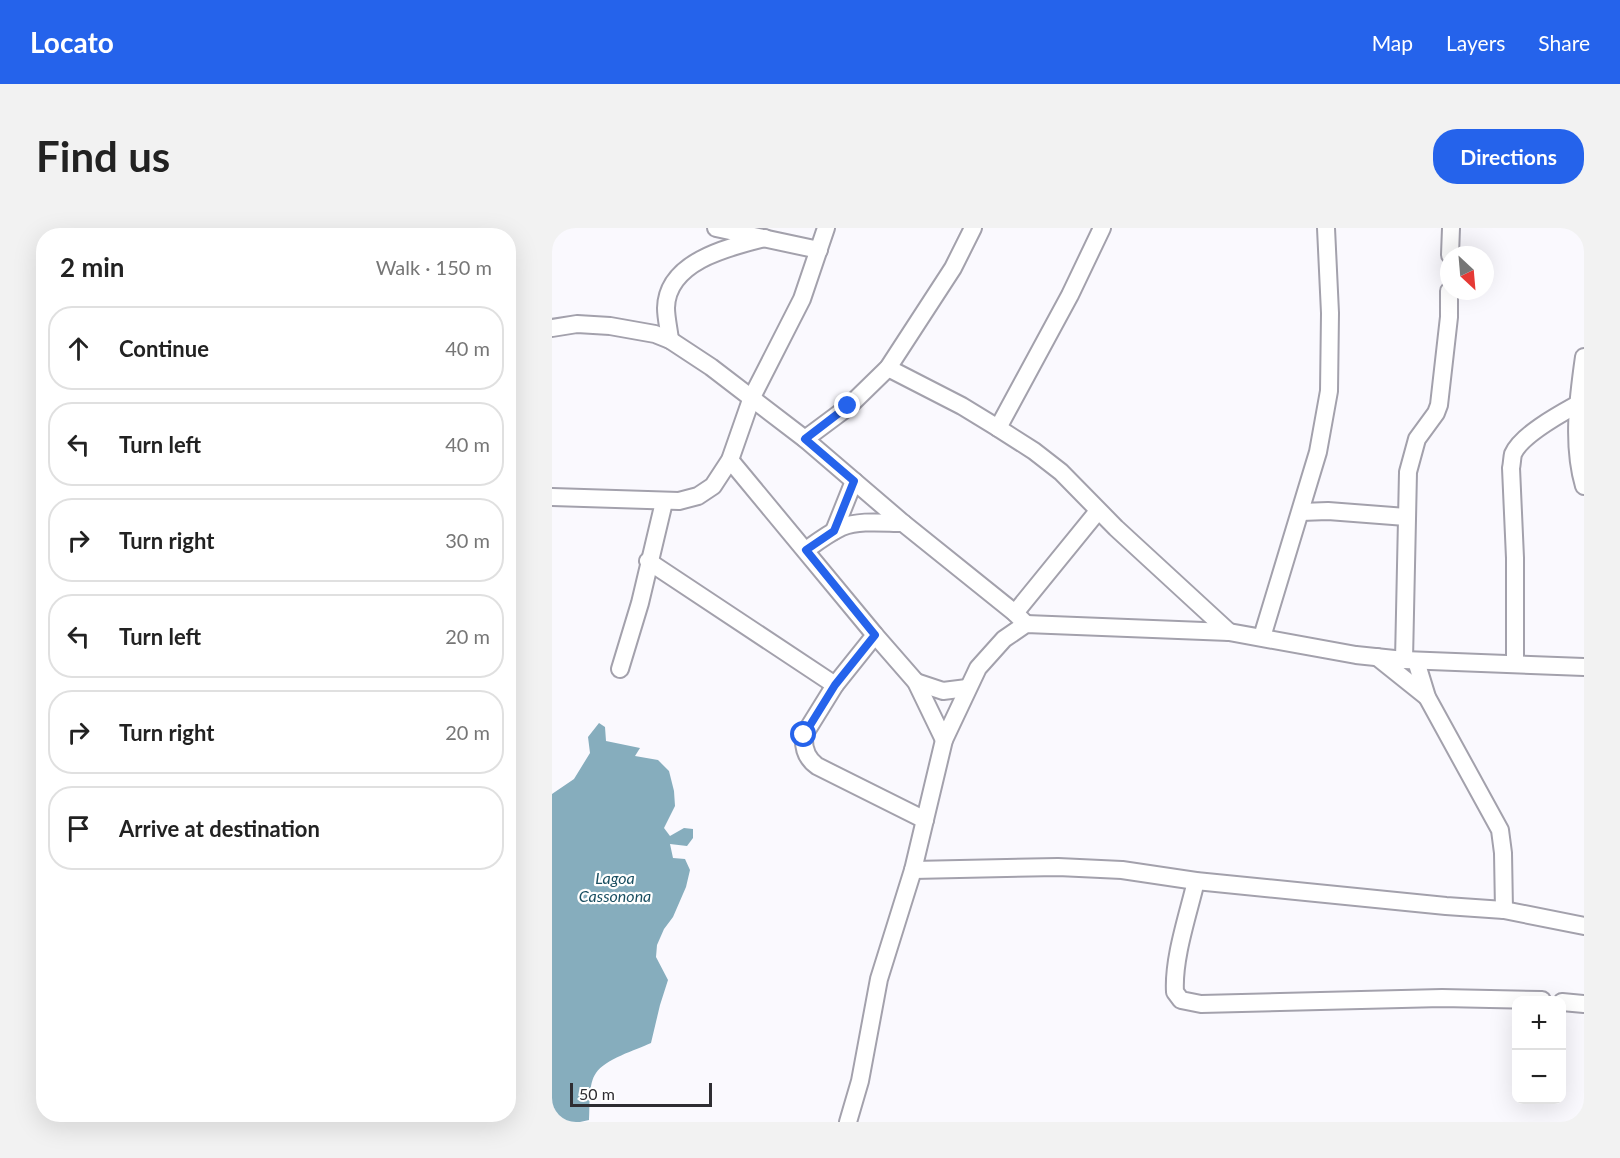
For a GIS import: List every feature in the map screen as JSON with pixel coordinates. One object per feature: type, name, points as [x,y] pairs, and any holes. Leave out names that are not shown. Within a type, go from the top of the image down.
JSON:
[{"type":"street","points":[[716,228],[819,250]]},
{"type":"street","points":[[552,497],[664,502],[688,500],[706,491],[718,480],[730,460],[752,398],[802,299],[826,228]]},
{"type":"street","points":[[805,439],[848,406],[888,368],[953,268],[973,228]]},
{"type":"street","points":[[998,428],[1070,295],[1102,228]]},
{"type":"street","points":[[1262,637],[1318,452],[1329,391],[1330,313],[1326,228]]},
{"type":"street","points":[[1450,246],[1451,228]]},
{"type":"street","points":[[670,340],[666,307],[672,283],[693,265],[711,254],[765,238]]},
{"type":"street","points":[[1449,300],[1438,405],[1436,413],[1417,439],[1410,459],[1406,517],[1410,661],[1427,697],[1500,830],[1503,853],[1504,910]]},
{"type":"street","points":[[552,328],[577,324],[610,326],[655,334],[670,340],[805,439],[1021,619],[1229,632],[1300,646],[1410,661],[1584,667]]},
{"type":"street","points":[[1584,357],[1578,404],[1578,441],[1584,486]]},
{"type":"street","points":[[888,368],[962,406],[1055,467],[1098,511],[1229,632]]},
{"type":"street","points":[[1515,664],[1515,558],[1511,468],[1513,454],[1534,432],[1578,404]]},
{"type":"street","points":[[730,460],[916,682],[944,740]]},
{"type":"street","points":[[834,531],[854,481]]},
{"type":"street","points":[[620,669],[640,603],[648,561],[664,502]]},
{"type":"street","points":[[848,1122],[860,1081],[879,979],[913,870],[944,740],[978,668],[1021,619],[1098,511]]},
{"type":"street","points":[[1301,512],[1328,511],[1406,517]]},
{"type":"street","points":[[806,550],[844,526],[903,523]]},
{"type":"street","points":[[648,561],[835,685]]},
{"type":"street","points":[[875,635],[835,685],[804,735],[803,743],[811,762],[925,820]]},
{"type":"street","points":[[1377,657],[1427,697]]},
{"type":"street","points":[[916,682],[944,691],[967,688]]},
{"type":"street","points":[[913,870],[1058,867],[1122,870],[1196,881],[1504,910],[1584,926]]},
{"type":"street","points":[[1196,881],[1176,976],[1175,992],[1181,1000],[1201,1004],[1442,998],[1512,999]]},
{"type":"street","points":[[1566,1003],[1584,1005]]},
{"type":"water","name":"Lagoa Cassonona","points":[[599,723],[605,727],[606,741],[640,748],[635,756],[658,760],[669,771],[675,806],[664,828],[670,836],[684,828],[693,829],[693,838],[687,846],[670,844],[673,858],[685,859],[690,870],[686,887],[673,917],[664,929],[657,945],[656,957],[668,980],[651,1043],[613,1059],[600,1068],[593,1078],[589,1120],[552,1122],[552,794],[574,779],[590,753],[588,737]]},
{"type":"route","points":[[804,735],[835,685],[875,635],[806,550],[834,531],[854,481],[805,439],[848,406]]}]
